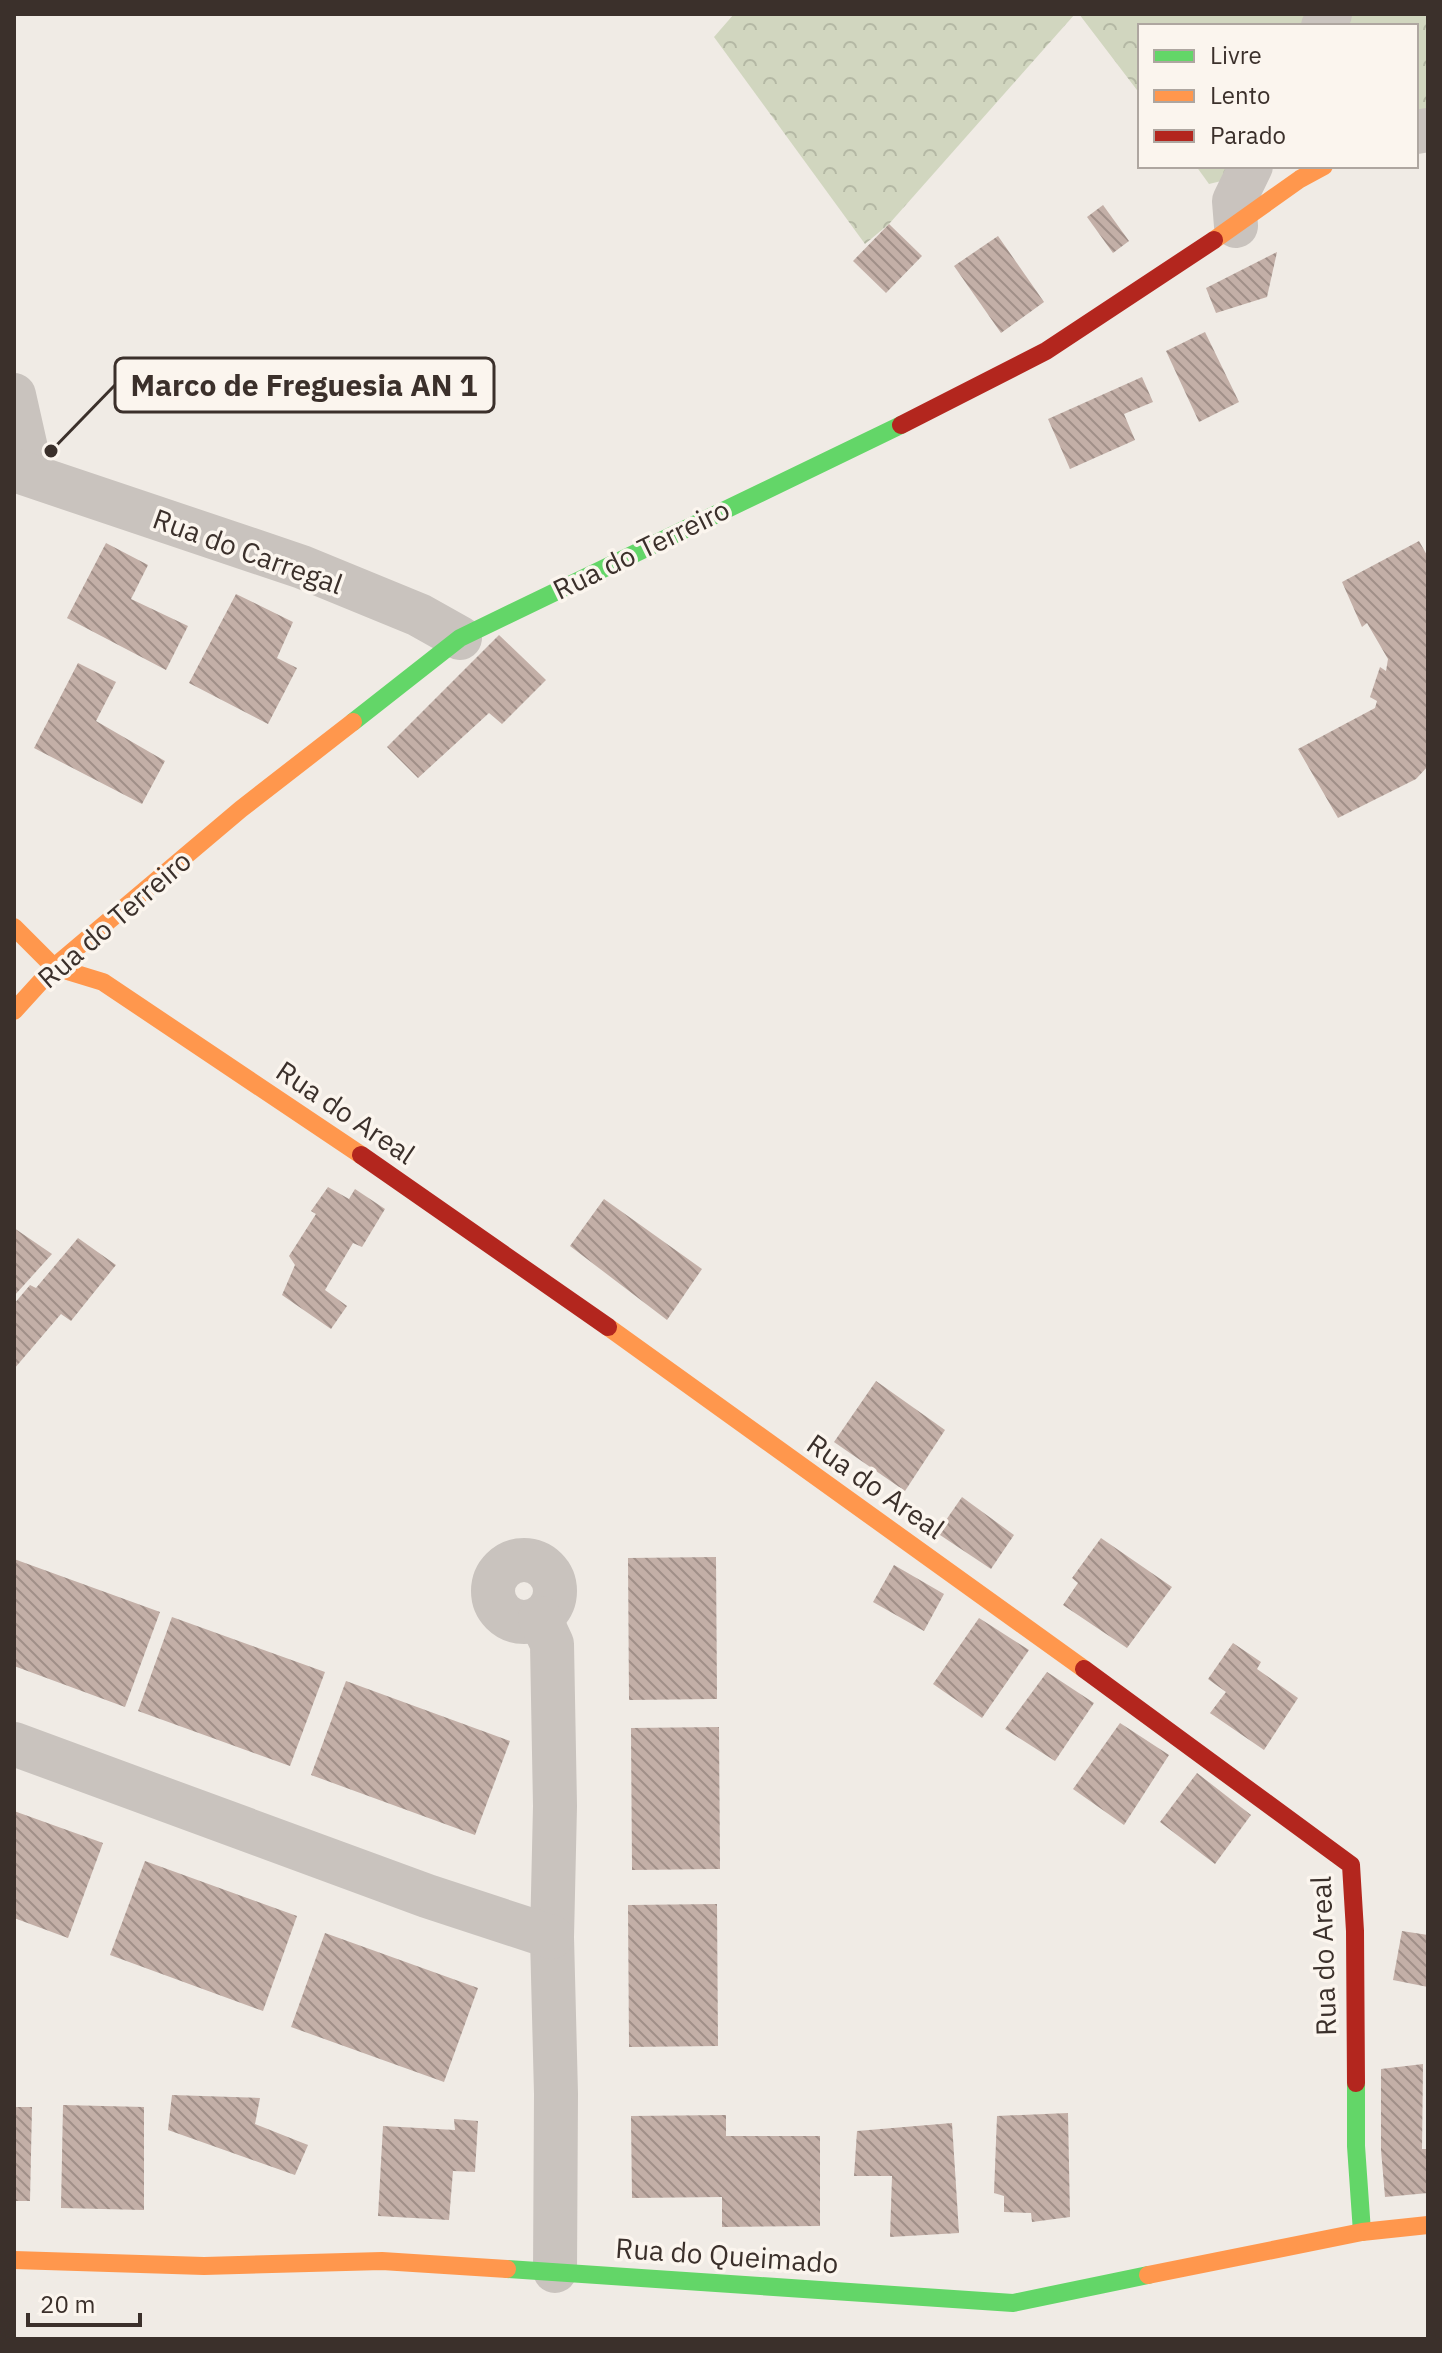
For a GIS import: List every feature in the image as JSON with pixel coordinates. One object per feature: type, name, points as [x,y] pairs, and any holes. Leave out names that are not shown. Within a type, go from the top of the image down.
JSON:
[{"type":"street","points":[[1236,226],[1234,201],[1250,168]]},
{"type":"street","name":"Rua do Terreiro","points":[[14,1011],[54,967],[241,809],[460,638],[945,404],[1046,351],[1320,168]]},
{"type":"street","points":[[14,395],[23,473]]},
{"type":"street","name":"Rua do Carregal","points":[[23,473],[302,567],[419,615],[460,638]]},
{"type":"street","points":[[14,927],[54,967]]},
{"type":"street","name":"Rua do Areal","points":[[54,967],[103,982],[400,1181],[992,1602],[1351,1865],[1355,1931],[1356,2146],[1362,2232]]},
{"type":"street","points":[[540,1618],[552,1644],[555,2271]]},
{"type":"street","points":[[14,1744],[427,1896],[552,1937]]},
{"type":"street","name":"Rua do Queimado","points":[[14,2260],[204,2266],[382,2261],[1013,2303],[1362,2232],[1428,2225]]},
{"type":"green space","points":[[734,14],[1075,14],[889,224],[865,244],[714,37]]},
{"type":"green space","points":[[1079,14],[1428,14],[1428,111],[1418,112],[1418,24],[1138,24],[1138,91]]},
{"type":"green space","points":[[1197,168],[1275,168],[1209,184]]},
{"type":"building","points":[[1103,205],[1129,241],[1113,253],[1087,217]]},
{"type":"building","points":[[889,224],[922,256],[886,293],[853,261]]},
{"type":"building","points":[[998,236],[1044,302],[1001,333],[954,266]]},
{"type":"building","points":[[1277,252],[1267,297],[1216,313],[1206,288]]},
{"type":"building","points":[[1205,332],[1239,402],[1199,422],[1166,351]]},
{"type":"building","points":[[1142,377],[1153,402],[1124,414],[1135,440],[1070,469],[1048,419]]},
{"type":"building","points":[[1419,541],[1428,557],[1428,766],[1416,779],[1338,818],[1298,749],[1375,708],[1377,701],[1370,697],[1380,667],[1386,671],[1388,659],[1367,623],[1362,627],[1342,582]]},
{"type":"building","points":[[106,543],[148,565],[131,599],[188,626],[166,670],[67,618]]},
{"type":"building","points":[[236,594],[293,622],[277,658],[297,668],[268,724],[189,683]]},
{"type":"building","points":[[499,635],[546,680],[502,724],[489,713],[418,778],[387,747]]},
{"type":"building","points":[[78,663],[116,682],[96,721],[165,761],[142,804],[34,748]]},
{"type":"building","points":[[328,1187],[349,1199],[355,1189],[385,1209],[362,1247],[353,1243],[325,1290],[347,1306],[331,1329],[282,1295],[295,1265],[289,1256],[316,1214],[311,1211]]},
{"type":"building","points":[[604,1199],[702,1269],[667,1320],[570,1246]]},
{"type":"building","points":[[14,1228],[52,1254],[14,1296]]},
{"type":"building","points":[[78,1238],[116,1265],[71,1321],[61,1314],[14,1369],[14,1304],[30,1285],[36,1288]]},
{"type":"building","points":[[876,1381],[945,1430],[905,1491],[834,1442]]},
{"type":"building","points":[[962,1497],[1014,1535],[991,1569],[937,1533]]},
{"type":"building","points":[[1101,1538],[1172,1587],[1127,1648],[1063,1605],[1078,1583],[1072,1578]]},
{"type":"building","points":[[716,1557],[717,1699],[629,1700],[628,1558]]},
{"type":"building","points":[[14,1559],[160,1612],[125,1707],[14,1666]]},
{"type":"building","points":[[894,1565],[944,1594],[924,1631],[873,1602]]},
{"type":"building","points":[[172,1617],[325,1672],[290,1766],[138,1711]]},
{"type":"building","points":[[979,1618],[1029,1650],[982,1718],[933,1684]]},
{"type":"building","points":[[1233,1643],[1261,1662],[1257,1669],[1298,1698],[1264,1750],[1210,1713],[1226,1692],[1208,1679]]},
{"type":"building","points":[[1047,1672],[1094,1703],[1055,1761],[1005,1729]]},
{"type":"building","points":[[346,1681],[510,1741],[475,1835],[311,1775]]},
{"type":"building","points":[[1120,1723],[1169,1755],[1124,1825],[1073,1789]]},
{"type":"building","points":[[719,1727],[720,1869],[632,1870],[631,1728]]},
{"type":"building","points":[[1197,1773],[1251,1815],[1215,1864],[1160,1822]]},
{"type":"building","points":[[14,1811],[103,1843],[68,1938],[14,1918]]},
{"type":"building","points":[[145,1861],[297,1916],[263,2011],[110,1955]]},
{"type":"building","points":[[717,1904],[718,2046],[629,2047],[628,1905]]},
{"type":"building","points":[[1402,1931],[1428,1935],[1428,1987],[1393,1980]]},
{"type":"building","points":[[325,1933],[478,1988],[444,2082],[291,2027]]},
{"type":"building","points":[[1423,2064],[1422,2149],[1428,2149],[1428,2193],[1385,2197],[1381,2150],[1381,2069]]},
{"type":"building","points":[[172,2095],[260,2098],[255,2124],[308,2145],[295,2175],[168,2130]]},
{"type":"building","points":[[63,2105],[144,2107],[144,2210],[61,2208]]},
{"type":"building","points":[[14,2107],[32,2107],[30,2201],[14,2201]]},
{"type":"building","points":[[1068,2113],[1070,2217],[1032,2222],[1031,2213],[1004,2212],[1004,2196],[994,2193],[997,2116]]},
{"type":"building","points":[[726,2115],[726,2136],[820,2136],[820,2226],[722,2227],[722,2197],[632,2198],[631,2116]]},
{"type":"building","points":[[454,2119],[478,2121],[475,2172],[453,2171],[449,2220],[378,2216],[383,2126],[455,2130]]},
{"type":"building","points":[[952,2123],[959,2233],[890,2237],[892,2176],[854,2176],[857,2131]]},
{"type":"traffic: fast","points":[[353,722],[460,638],[901,425]]},
{"type":"traffic: fast","points":[[1356,2083],[1356,2146],[1362,2232]]},
{"type":"traffic: fast","points":[[507,2269],[1013,2303],[1148,2275]]},
{"type":"traffic: slow","points":[[1214,240],[1320,168]]},
{"type":"traffic: slow","points":[[14,1011],[54,967],[241,809],[353,722]]},
{"type":"traffic: slow","points":[[14,927],[54,967],[103,982],[361,1155]]},
{"type":"traffic: slow","points":[[608,1327],[1084,1669]]},
{"type":"traffic: slow","points":[[1148,2275],[1362,2232],[1428,2225]]},
{"type":"traffic: slow","points":[[14,2260],[204,2266],[382,2261],[507,2269]]},
{"type":"traffic: jam","points":[[901,425],[1046,351],[1214,240]]},
{"type":"traffic: jam","points":[[361,1155],[608,1327]]},
{"type":"traffic: jam","points":[[1084,1669],[1351,1865],[1355,1931],[1356,2083]]},
{"type":"place","name":"Marco de Freguesia AN 1","points":[[51,451]]}]
